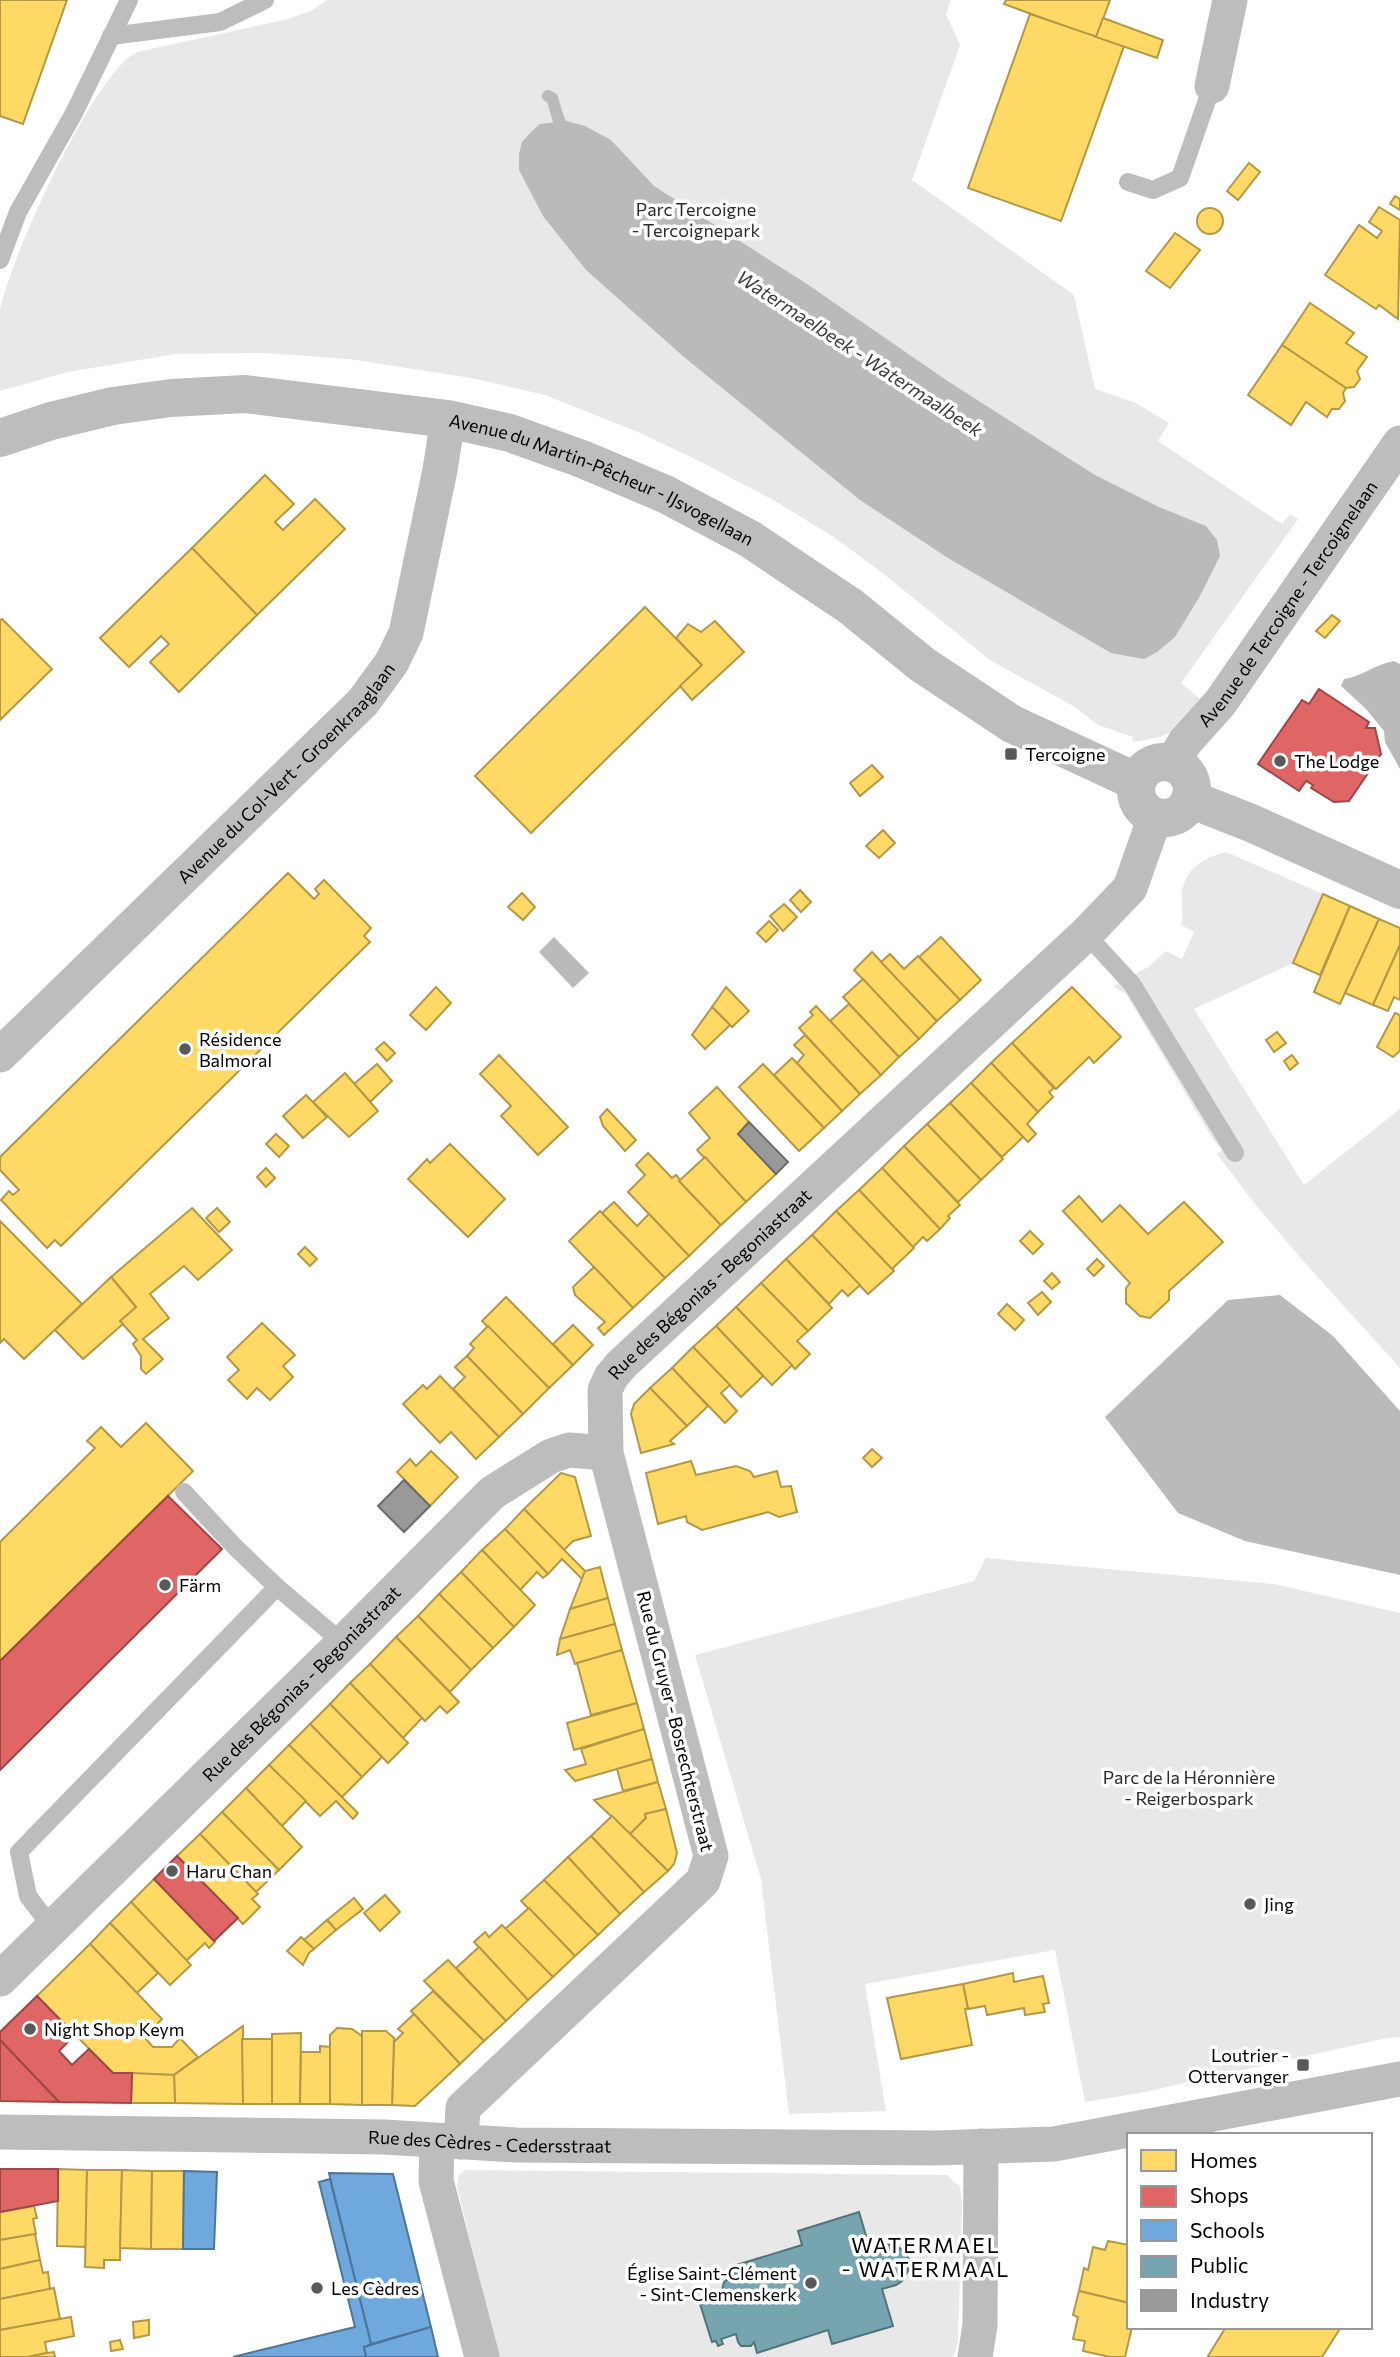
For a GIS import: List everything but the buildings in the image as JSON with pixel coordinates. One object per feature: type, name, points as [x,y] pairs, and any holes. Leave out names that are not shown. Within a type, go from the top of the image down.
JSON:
[{"type":"street","points":[[1212,86],[1230,0]]},
{"type":"street","name":"Avenue du Martin-Pêcheur - IJsvogellaan","points":[[3,431],[113,407],[171,398],[245,394],[447,418],[510,433],[582,459],[665,494],[750,539],[850,607],[923,665],[1012,724],[1137,782]]},
{"type":"street","name":"Avenue du Col-Vert - Groenkraaglaan","points":[[0,1055],[363,702],[392,662],[406,633],[440,470],[447,418]]},
{"type":"street","name":"Avenue de Tercoigne - Tercoignelaan","points":[[1172,764],[1185,742],[1220,703],[1400,443]]},
{"type":"street","points":[[1158,763],[1172,764],[1185,772],[1191,785],[1190,799],[1176,815],[1170,818],[1155,817],[1139,803],[1136,796],[1137,782],[1145,769],[1158,763]]},
{"type":"street","points":[[1190,799],[1251,823],[1400,890]]},
{"type":"street","name":"Rue des Bégonias - Begoniastraat","points":[[0,1979],[492,1493],[551,1456],[569,1450],[606,1453],[605,1391],[611,1377],[621,1365],[1086,934],[1130,888],[1155,817]]},
{"type":"street","name":"Rue du Gruyer - Bosrechterstraat","points":[[482,2357],[436,2181],[463,2108],[703,1881],[711,1856],[689,1762],[606,1453]]},
{"type":"street","name":"Rue des Cèdres - Cedersstraat","points":[[0,2132],[384,2137],[516,2145],[1054,2144],[1400,2079]]},
{"type":"street","points":[[975,2357],[979,2325],[981,2146]]},
{"type":"lane","points":[[0,260],[18,212],[74,113],[129,0]]},
{"type":"lane","points":[[111,37],[220,22],[265,0]]},
{"type":"lane","points":[[1128,182],[1153,190],[1180,178],[1212,86]]},
{"type":"lane","points":[[1086,934],[1132,984],[1235,1153]]},
{"type":"lane","points":[[184,1492],[235,1547],[343,1643]]},
{"type":"lane","points":[[53,1929],[28,1896],[19,1852],[278,1587]]},
{"type":"green space","name":"Parc Tercoigne - Tercoignepark","points":[[327,0],[951,0],[946,14],[960,45],[912,180],[1074,295],[1095,389],[1136,403],[1169,423],[1158,441],[1282,524],[1290,514],[1298,519],[1181,683],[1204,702],[1173,731],[1156,738],[1132,742],[1133,737],[1098,725],[1075,707],[990,660],[880,571],[832,536],[775,501],[638,432],[545,395],[471,378],[349,359],[262,353],[175,354],[68,372],[0,391],[0,310],[19,252],[77,130],[98,94],[119,67],[137,52],[288,19],[311,11]]},
{"type":"green space","points":[[1226,852],[1323,894],[1293,963],[1194,1009],[1304,1185],[1400,1109],[1400,1368],[1304,1262],[1217,1154],[1222,1150],[1212,1138],[1126,994],[1113,986],[1148,967],[1166,951],[1182,959],[1194,932],[1181,925],[1184,883],[1198,864]]},
{"type":"green space","name":"Parc de la Héronnière - Reigerbospark","points":[[986,1558],[1274,1584],[1400,1613],[1400,2037],[1140,2093],[1085,2102],[1055,1950],[865,1984],[886,2111],[789,2114],[761,1879],[695,1655],[974,1581]]},
{"type":"green space","points":[[466,2170],[947,2175],[960,2187],[962,2201],[958,2343],[953,2357],[499,2357],[457,2187],[459,2175]]},
{"type":"water","points":[[566,121],[585,126],[611,140],[654,186],[807,284],[946,380],[1095,475],[1159,507],[1206,526],[1217,540],[1220,556],[1175,637],[1144,659],[1111,653],[948,558],[860,500],[684,357],[586,270],[543,216],[519,170],[522,142],[531,132],[540,124]]},
{"type":"water","points":[[1394,661],[1400,664],[1400,769],[1385,742],[1384,731],[1366,709],[1341,686],[1344,679]]},
{"type":"water","points":[[554,937],[589,973],[573,988],[539,952]]},
{"type":"water","points":[[1280,1295],[1333,1336],[1400,1411],[1400,1575],[1245,1541],[1178,1513],[1105,1417],[1228,1300]]},
{"type":"waterway","name":"Watermaelbeek - Watermaalbeek","points":[[548,96],[552,98],[559,121],[568,134]]},
{"type":"place","name":"Tercoigne","points":[[1011,754]]},
{"type":"place","name":"The Lodge","points":[[1280,761]]},
{"type":"place","name":"Résidence Balmoral","points":[[185,1049]]},
{"type":"place","name":"Färm","points":[[165,1585]]},
{"type":"place","name":"Haru Chan","points":[[172,1871]]},
{"type":"place","name":"Jing","points":[[1250,1904]]},
{"type":"place","name":"Night Shop Keym","points":[[30,2029]]},
{"type":"place","name":"Loutrier - Ottervanger","points":[[1303,2065]]},
{"type":"place","name":"Église Saint-Clément - Sint-Clemenskerk","points":[[811,2283]]},
{"type":"place","name":"Les Cèdres","points":[[317,2288]]},
{"type":"district","name":"WATERMAEL - WATERMAAL","points":[[926,2256]]}]
